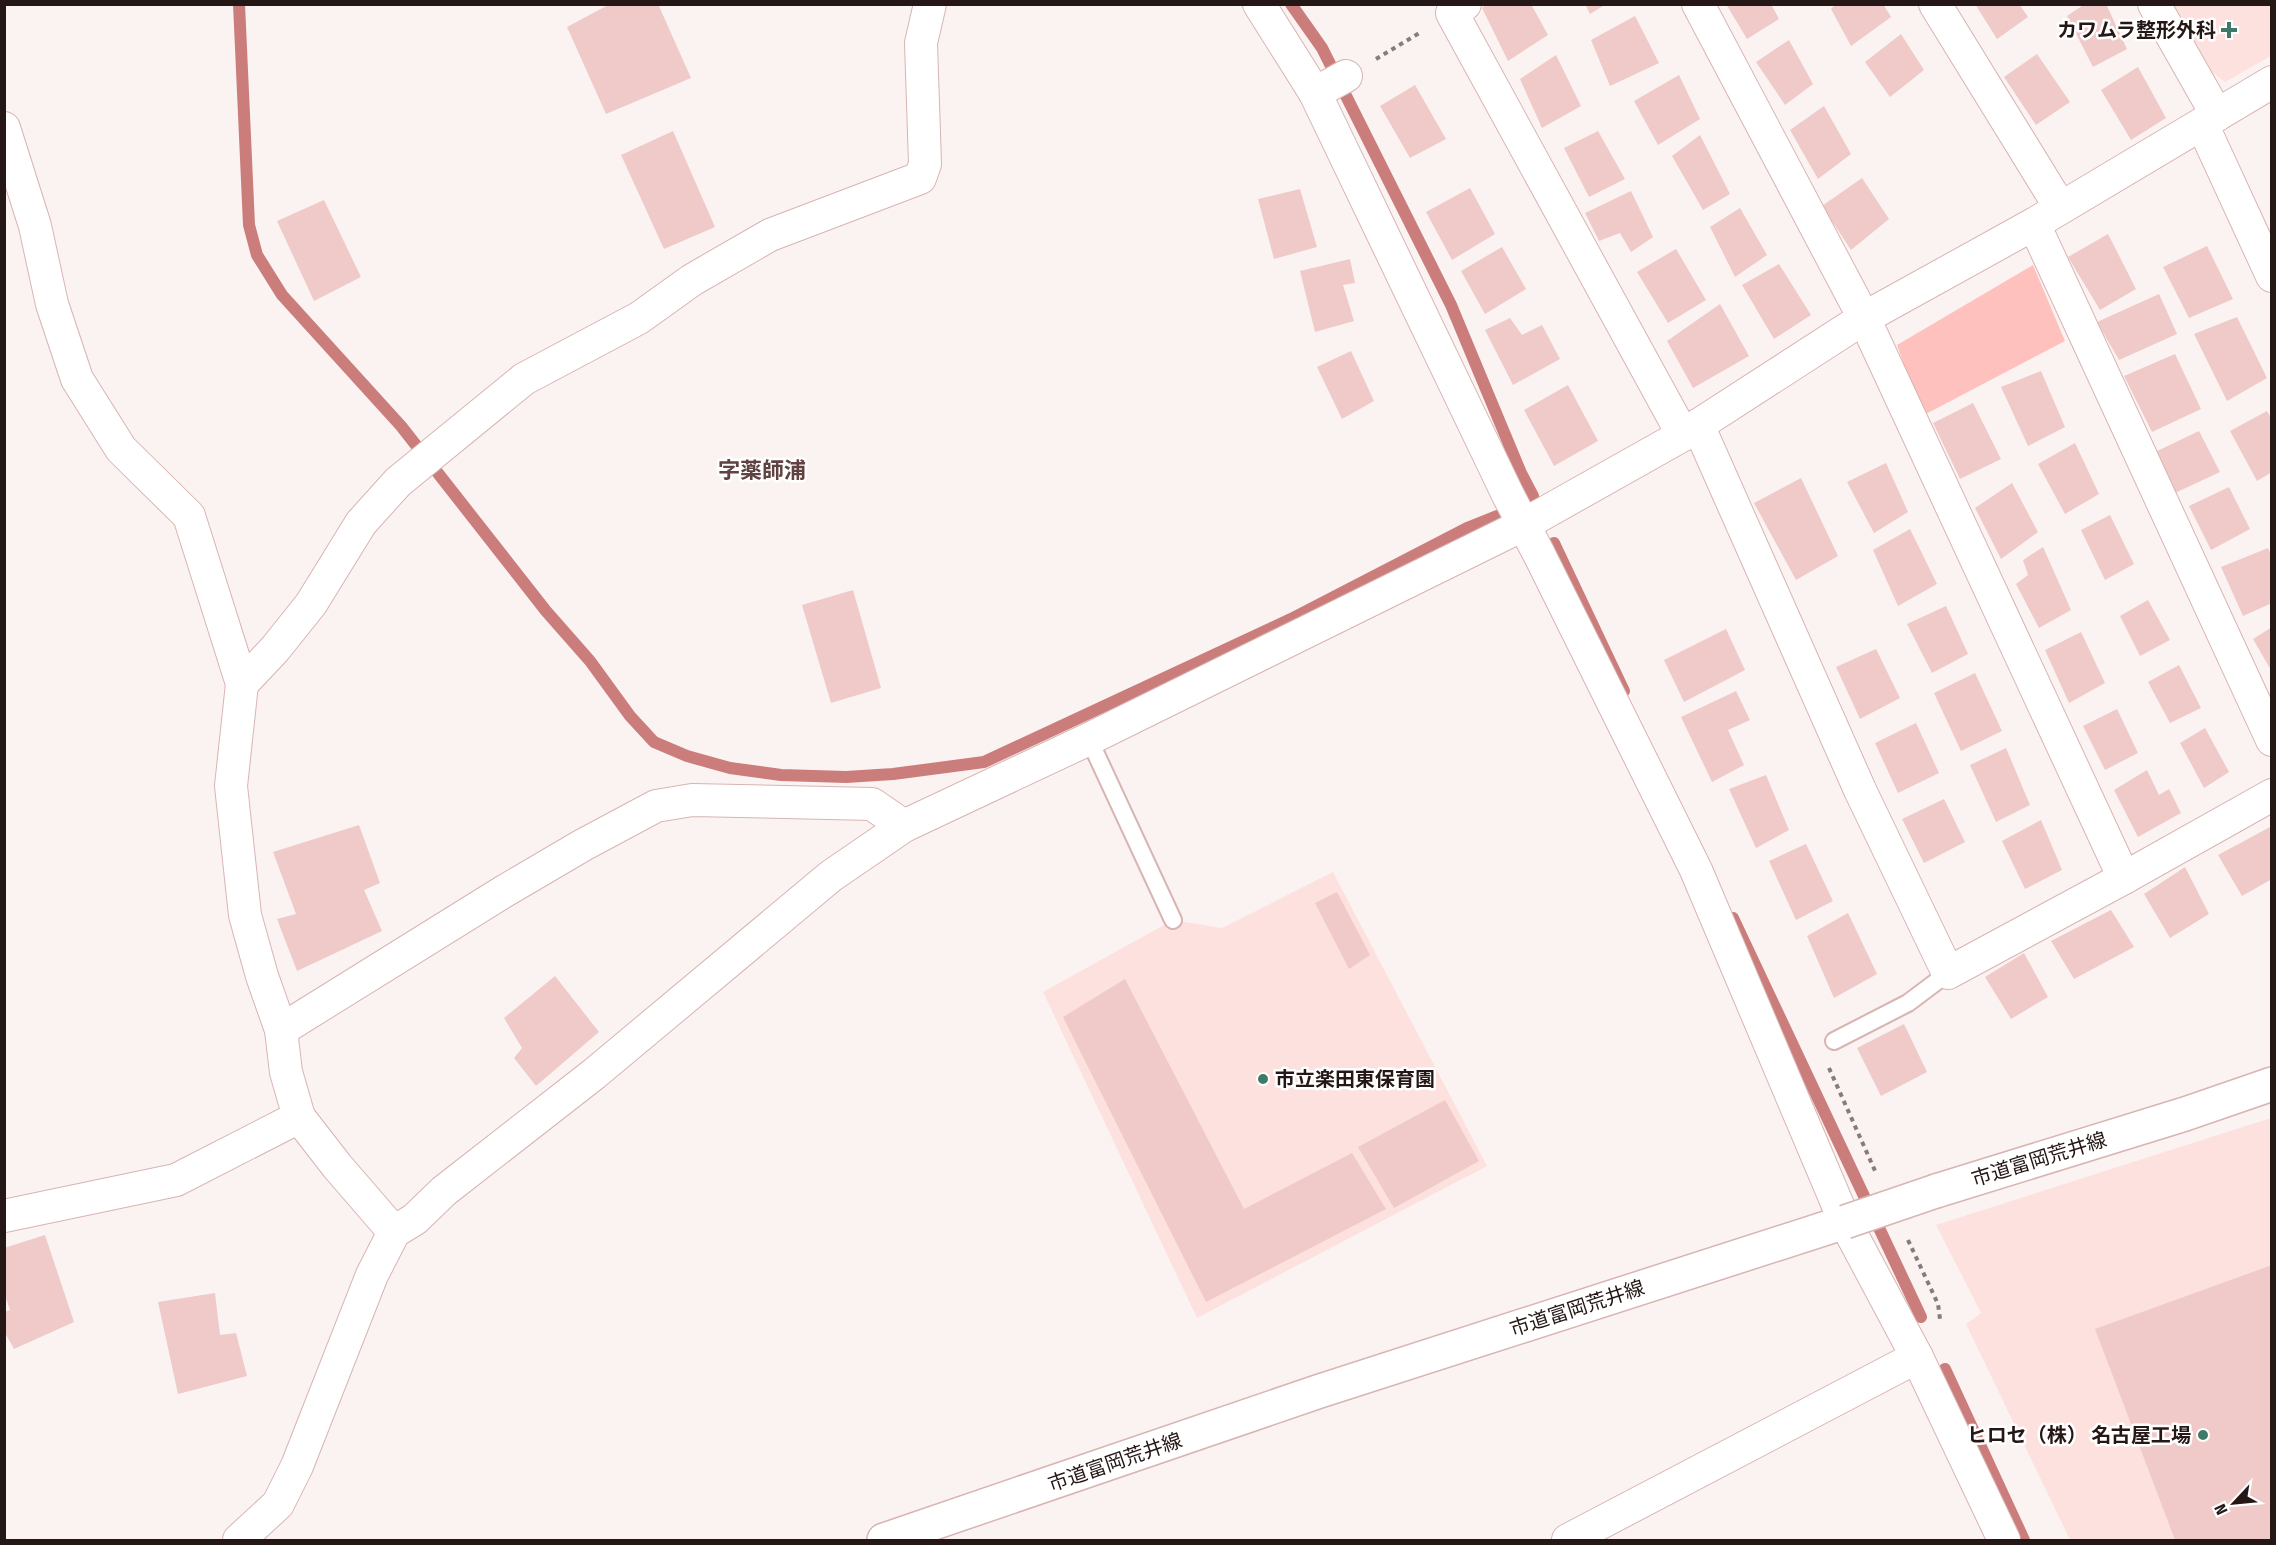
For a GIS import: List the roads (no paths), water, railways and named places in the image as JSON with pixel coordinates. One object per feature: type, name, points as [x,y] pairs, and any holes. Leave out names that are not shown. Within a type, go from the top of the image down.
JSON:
[{"type":"street","points":[[242,684],[275,649],[311,604],[361,523],[398,482],[524,380],[639,318],[692,280],[770,235],[920,178],[925,164],[921,43],[930,4]]},
{"type":"street","points":[[1258,4],[1328,87],[1524,525],[1696,870],[1845,1222],[1917,1357],[2004,1540]]},
{"type":"street","points":[[1698,4],[1864,318],[2124,878]]},
{"type":"street","points":[[1935,4],[2047,215],[2271,740]]},
{"type":"street","points":[[2154,4],[2209,119],[2271,276]]},
{"type":"street","points":[[1459,9],[1690,430],[1948,973],[2271,795]]},
{"type":"street","points":[[238,1540],[278,1504],[297,1466],[372,1275],[394,1233],[415,1219],[444,1191],[594,1074],[831,876],[903,826],[1089,739],[1524,525],[1690,430],[1864,318],[2047,215],[2271,82]]},
{"type":"street","points":[[4,128],[35,226],[52,304],[77,380],[121,449],[189,516],[242,684],[231,786],[245,915],[262,976],[281,1030],[286,1072],[299,1117],[336,1166],[394,1233]]},
{"type":"street","points":[[281,1030],[513,886],[656,806],[692,800],[872,804],[903,826]]},
{"type":"street","name":"市道富岡荒井線","points":[[884,1540],[1320,1391],[1936,1191],[2185,1114],[2271,1083]]},
{"type":"street","points":[[4,1216],[176,1180],[299,1117]]},
{"type":"street","points":[[1568,1540],[1917,1357]]},
{"type":"lane","points":[[1089,739],[1173,920]]},
{"type":"lane","points":[[1834,1041],[1908,1003],[1948,973]]},
{"type":"waterway","points":[[239,4],[249,225],[257,255],[282,295],[401,426],[546,611],[590,661],[630,716],[654,742],[687,756],[730,768],[781,775],[846,777],[893,774],[984,762],[1291,619],[1467,528],[1497,516]]},
{"type":"waterway","points":[[1291,4],[1322,48],[1451,305],[1521,473],[1533,496]]},
{"type":"waterway","points":[[1554,543],[1624,691]]},
{"type":"waterway","points":[[1733,918],[1921,1317]]},
{"type":"waterway","points":[[1945,1369],[2024,1540]]},
{"type":"place","name":"カワムラ整形外科","points":[[2229,30]]},
{"type":"place","name":"市立楽田東保育園","points":[[1263,1079]]},
{"type":"place","name":"ヒロセ（株） 名古屋工場","points":[[2203,1435]]},
{"type":"district","name":"字薬師浦","points":[[762,470]]}]
